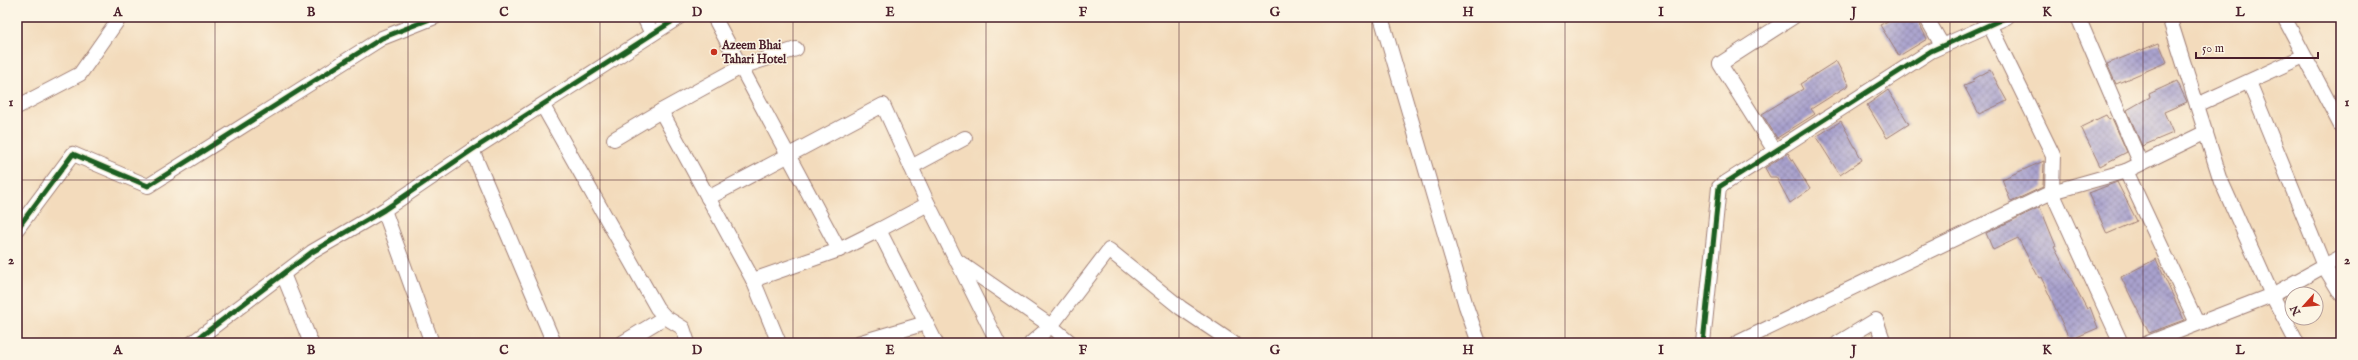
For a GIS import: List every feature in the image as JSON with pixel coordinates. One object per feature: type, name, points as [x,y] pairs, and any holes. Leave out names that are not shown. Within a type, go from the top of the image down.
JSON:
[{"type":"street","points":[[17,107],[80,74],[120,17]]},
{"type":"street","points":[[17,229],[73,154],[148,186],[382,38],[434,17]]},
{"type":"street","points":[[644,17],[652,34]]},
{"type":"street","points":[[192,343],[312,252],[384,210],[472,150],[543,106],[679,17]]},
{"type":"street","points":[[714,17],[838,250]]},
{"type":"street","points":[[1381,17],[1466,306],[1479,343]]},
{"type":"street","points":[[1775,151],[1720,64],[1793,17]]},
{"type":"street","points":[[1926,17],[1942,45]]},
{"type":"street","points":[[1703,343],[1719,187],[1942,45],[2007,17]]},
{"type":"street","points":[[2078,17],[2140,162]]},
{"type":"street","points":[[2169,17],[2221,181],[2272,295],[2297,343]]},
{"type":"street","points":[[2284,17],[2341,126]]},
{"type":"street","points":[[1989,24],[2053,156],[2052,192],[2121,343]]},
{"type":"street","points":[[614,139],[661,111],[741,68],[796,49]]},
{"type":"street","points":[[2197,105],[2304,56]]},
{"type":"street","points":[[2249,82],[2324,266],[2341,294]]},
{"type":"street","points":[[708,198],[883,105],[928,204],[998,343]]},
{"type":"street","points":[[543,106],[654,302],[665,317],[684,328],[688,343]]},
{"type":"street","points":[[661,111],[753,280],[778,343]]},
{"type":"street","points":[[1737,343],[2052,192],[2126,171],[2140,162],[2206,132]]},
{"type":"street","points":[[911,167],[965,138]]},
{"type":"street","points":[[472,150],[554,343]]},
{"type":"street","points":[[2126,171],[2198,323]]},
{"type":"street","points":[[753,280],[838,250],[928,204]]},
{"type":"street","points":[[384,210],[432,343]]},
{"type":"street","points":[[879,230],[936,343]]},
{"type":"street","points":[[1031,343],[1051,326],[1109,250],[1181,308],[1233,343]]},
{"type":"street","points":[[2148,343],[2272,295],[2341,256]]},
{"type":"street","points":[[956,260],[1051,326],[1071,343]]},
{"type":"street","points":[[283,274],[311,343]]},
{"type":"street","points":[[622,343],[665,317]]},
{"type":"street","points":[[1838,343],[1876,320],[1884,343]]},
{"type":"street","points":[[858,343],[926,323]]},
{"type":"building","points":[[1896,17],[1916,17],[1927,39],[1899,56],[1880,25]]},
{"type":"building","points":[[2159,43],[2167,62],[2116,84],[2107,64]]},
{"type":"building","points":[[1836,61],[1849,85],[1811,109],[1815,114],[1777,138],[1762,114],[1803,89],[1800,84]]},
{"type":"building","points":[[1990,70],[2007,101],[1979,114],[1964,86],[1974,82],[1972,80]]},
{"type":"building","points":[[2177,81],[2187,102],[2164,112],[2173,133],[2142,146],[2127,110],[2150,97],[2149,94]]},
{"type":"building","points":[[1888,90],[1909,124],[1887,138],[1867,105]]},
{"type":"building","points":[[2106,115],[2109,120],[2112,118],[2127,152],[2100,166],[2081,127]]},
{"type":"building","points":[[1841,121],[1862,160],[1840,175],[1816,137]]},
{"type":"building","points":[[1788,153],[1810,189],[1790,203],[1776,177],[1770,177],[1765,168]]},
{"type":"building","points":[[2044,161],[2043,187],[2011,202],[2002,179]]},
{"type":"building","points":[[2117,182],[2137,221],[2107,234],[2089,193]]},
{"type":"building","points":[[2040,207],[2056,246],[2054,247],[2087,309],[2090,307],[2098,328],[2070,340],[2041,277],[2039,278],[2018,238],[1993,250],[1986,233]]},
{"type":"building","points":[[2156,259],[2184,320],[2149,333],[2121,277]]},
{"type":"cycle path","points":[[17,229],[73,154],[148,186],[382,38],[435,17]]},
{"type":"cycle path","points":[[192,343],[312,252],[384,210],[472,150],[679,17]]},
{"type":"cycle path","points":[[1703,343],[1719,187],[1931,51],[2007,17]]},
{"type":"place","name":"Azeem Bhai Tahari Hotel","points":[[714,52]]}]
